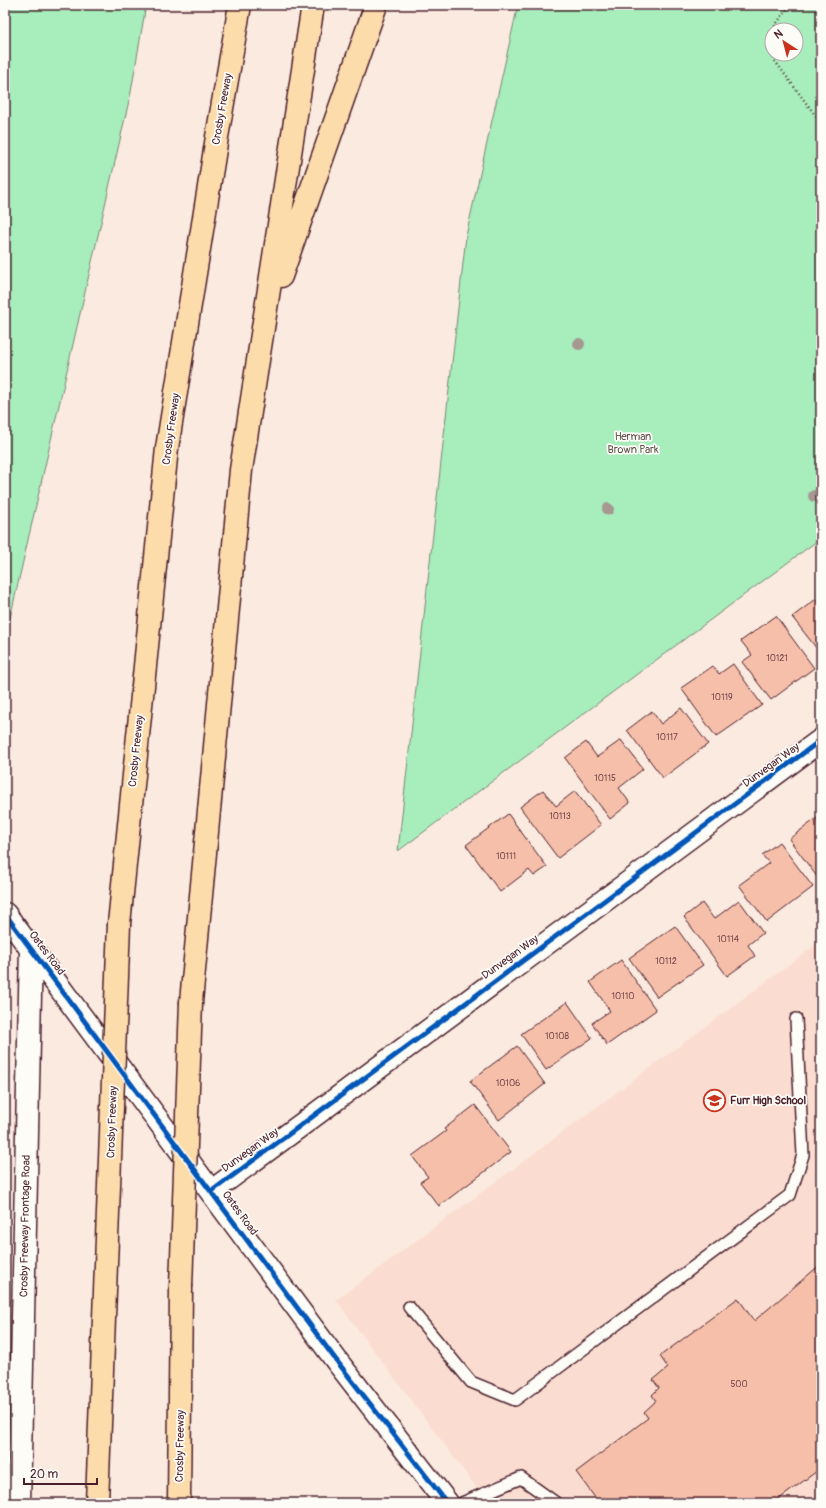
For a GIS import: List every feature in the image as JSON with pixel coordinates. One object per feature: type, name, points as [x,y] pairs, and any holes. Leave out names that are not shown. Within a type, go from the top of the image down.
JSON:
[{"type":"highway","name":"Crosby Freeway","points":[[97,1503],[119,924],[167,448],[240,5]]},
{"type":"highway","name":"Crosby Freeway","points":[[179,1503],[182,1287],[191,1002],[241,470],[313,5]]},
{"type":"highway","points":[[263,328],[376,5]]},
{"type":"street","name":"Dunvegan Way","points":[[212,1190],[821,740]]},
{"type":"street","name":"Oates Road","points":[[5,914],[212,1190],[336,1360],[447,1503]]},
{"type":"street","name":"Crosby Freeway Frontage Road","points":[[19,1503],[31,948]]},
{"type":"lane","points":[[409,1307],[470,1382],[515,1400],[790,1195],[804,1155],[796,1019]]},
{"type":"lane","points":[[462,1503],[521,1478],[556,1503]]},
{"type":"path","points":[[778,22],[792,5]]},
{"type":"path","points":[[776,62],[821,123]]},
{"type":"shaded area","name":"Furr High School","points":[[821,941],[821,1503],[488,1503],[336,1300]]},
{"type":"green space","points":[[5,5],[146,5],[131,92],[5,640]]},
{"type":"green space","name":"Herman Brown Park","points":[[518,5],[821,5],[821,538],[398,851],[466,236]]},
{"type":"building","points":[[816,599],[821,606],[821,654],[792,617]]},
{"type":"building","points":[[776,616],[814,668],[771,700],[742,662],[752,655],[741,641]]},
{"type":"building","points":[[733,664],[762,705],[716,737],[681,688],[713,666],[719,674]]},
{"type":"building","points":[[681,708],[708,744],[663,778],[627,730],[652,711],[661,724]]},
{"type":"building","points":[[621,740],[643,769],[619,788],[630,803],[610,819],[565,758],[586,742],[597,757]]},
{"type":"building","points":[[543,790],[556,806],[575,791],[601,825],[558,858],[520,807]]},
{"type":"building","points":[[508,814],[547,867],[534,876],[529,870],[500,892],[466,845]]},
{"type":"building","points":[[821,815],[821,875],[818,878],[789,839]]},
{"type":"building","points":[[779,842],[813,887],[767,922],[739,885],[769,863],[762,855]]},
{"type":"building","points":[[739,900],[763,933],[748,945],[755,956],[727,976],[684,917],[702,903],[714,919]]},
{"type":"building","points":[[675,926],[703,965],[657,997],[629,958]]},
{"type":"building","points":[[621,960],[656,1010],[607,1045],[592,1023],[610,1011],[590,982]]},
{"type":"building","points":[[567,1002],[592,1038],[546,1070],[521,1034]]},
{"type":"building","points":[[517,1046],[545,1084],[499,1120],[470,1081]]},
{"type":"building","points":[[475,1105],[511,1152],[439,1206],[420,1182],[428,1177],[412,1156],[446,1131],[444,1129]]},
{"type":"building","points":[[821,1264],[821,1468],[774,1503],[599,1503],[576,1472],[648,1418],[644,1412],[656,1401],[652,1395],[659,1388],[653,1380],[668,1368],[660,1356],[738,1298],[754,1321]]},
{"type":"cycle path","points":[[212,1191],[821,740]]},
{"type":"cycle path","points":[[5,914],[336,1360],[447,1503]]},
{"type":"place","name":"Furr High School","points":[[714,1100]]}]
